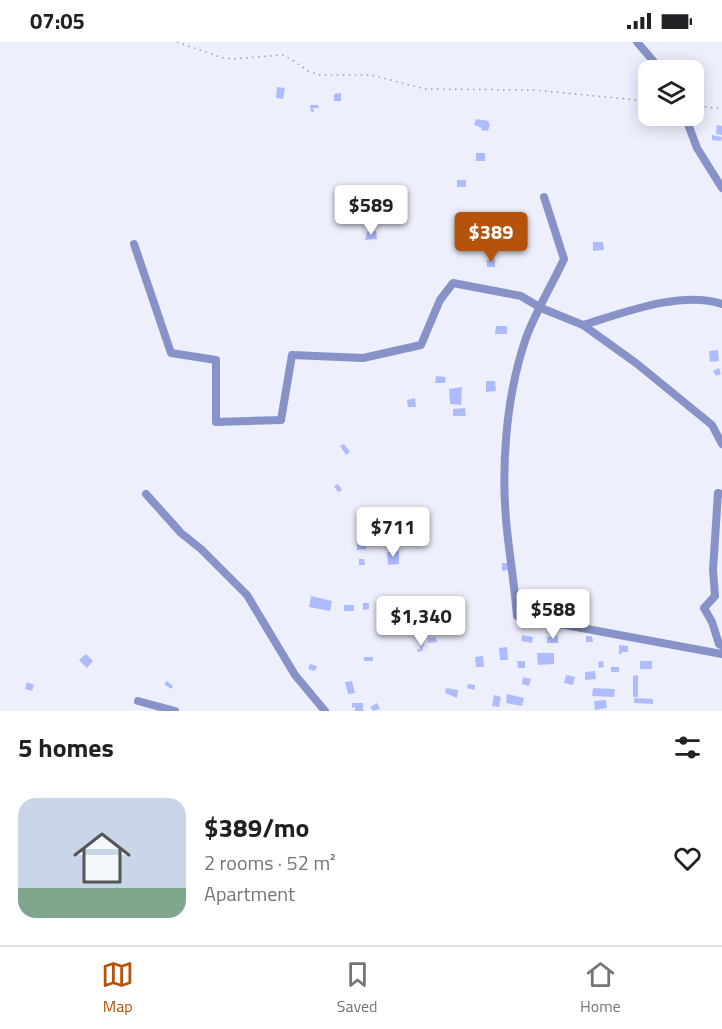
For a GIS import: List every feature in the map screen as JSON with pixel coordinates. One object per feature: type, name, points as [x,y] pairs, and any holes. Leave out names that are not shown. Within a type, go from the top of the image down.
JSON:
[{"type":"street","points":[[637,42],[652,60]]},
{"type":"street","points":[[688,126],[697,148],[722,188]]},
{"type":"street","points":[[544,197],[564,259],[526,338],[508,411],[505,476],[508,538],[515,579],[517,616],[646,642],[722,654]]},
{"type":"street","points":[[134,244],[171,353],[216,360],[216,423],[280,420],[292,355],[363,358],[421,345],[440,300],[453,283],[521,296],[541,308],[583,325],[636,363],[712,425],[722,444]]},
{"type":"street","points":[[583,325],[637,309],[683,300],[709,300],[722,304]]},
{"type":"street","points":[[722,494],[718,493],[713,570],[715,596],[704,608],[712,622],[719,644],[722,646]]},
{"type":"street","points":[[146,494],[181,533],[201,549],[247,595],[295,675],[325,711]]},
{"type":"street","points":[[138,701],[175,711]]},
{"type":"path","points":[[177,42],[224,58],[241,59],[282,55],[308,71],[320,75],[371,75],[425,89],[534,90],[638,100]]},
{"type":"path","points":[[704,107],[722,109]]},
{"type":"building","points":[[277,87],[285,88],[283,99],[276,98]]},
{"type":"building","points":[[341,93],[341,101],[334,101],[334,94]]},
{"type":"building","points":[[310,105],[318,105],[319,108],[313,108],[314,112],[311,112]]},
{"type":"building","points":[[476,119],[489,121],[488,131],[481,130],[482,128],[474,125]]},
{"type":"building","points":[[717,125],[722,126],[722,135],[716,134]]},
{"type":"building","points":[[712,135],[722,137],[721,141],[712,140]]},
{"type":"building","points":[[476,153],[485,153],[485,161],[476,161]]},
{"type":"building","points":[[457,180],[466,180],[466,187],[457,187]]},
{"type":"building","points":[[376,231],[377,239],[365,240],[367,232]]},
{"type":"building","points":[[593,242],[603,242],[604,250],[593,251]]},
{"type":"building","points":[[495,259],[495,267],[487,267],[487,260]]},
{"type":"building","points":[[496,326],[507,326],[507,334],[495,334]]},
{"type":"building","points":[[718,350],[719,361],[710,362],[709,351]]},
{"type":"building","points":[[719,368],[721,374],[716,376],[713,371]]},
{"type":"building","points":[[436,376],[446,377],[445,383],[435,383]]},
{"type":"building","points":[[486,381],[495,381],[496,391],[486,392]]},
{"type":"building","points":[[462,387],[461,405],[450,404],[449,389]]},
{"type":"building","points":[[415,398],[416,407],[408,407],[407,400]]},
{"type":"building","points":[[465,408],[466,416],[453,416],[453,409]]},
{"type":"building","points":[[344,444],[350,452],[346,455],[340,446]]},
{"type":"building","points":[[338,484],[342,490],[338,492],[334,486]]},
{"type":"building","points":[[379,528],[379,535],[371,535],[371,529]]},
{"type":"building","points":[[357,544],[366,544],[366,549],[357,550]]},
{"type":"building","points":[[399,551],[399,564],[388,565],[387,552]]},
{"type":"building","points":[[359,559],[364,559],[365,565],[359,565]]},
{"type":"building","points":[[502,563],[508,563],[508,570],[502,571]]},
{"type":"building","points":[[311,596],[332,601],[330,611],[309,607]]},
{"type":"building","points":[[363,603],[369,603],[369,609],[363,610]]},
{"type":"building","points":[[344,605],[354,605],[354,611],[344,611]]},
{"type":"building","points":[[420,612],[427,612],[428,618],[421,618]]},
{"type":"building","points":[[522,635],[533,637],[532,643],[521,641]]},
{"type":"building","points":[[558,636],[558,643],[547,643],[547,637]]},
{"type":"building","points":[[586,636],[592,636],[593,642],[586,642]]},
{"type":"building","points":[[436,637],[437,642],[428,643],[428,638]]},
{"type":"building","points":[[419,641],[424,644],[422,651],[418,652],[417,649],[420,649]]},
{"type":"building","points":[[619,645],[628,646],[628,652],[619,654]]},
{"type":"building","points":[[507,647],[508,660],[500,660],[499,648]]},
{"type":"building","points":[[537,653],[554,653],[554,664],[538,665]]},
{"type":"building","points":[[86,654],[93,661],[87,668],[79,660]]},
{"type":"building","points":[[483,656],[484,667],[476,667],[475,657]]},
{"type":"building","points":[[364,657],[373,657],[373,661],[364,661]]},
{"type":"building","points":[[517,661],[525,661],[525,668],[518,668]]},
{"type":"building","points":[[603,661],[604,667],[599,668],[598,662]]},
{"type":"building","points":[[640,661],[652,661],[652,669],[640,669]]},
{"type":"building","points":[[310,664],[317,666],[315,671],[308,669]]},
{"type":"building","points":[[611,667],[619,667],[619,672],[611,672]]},
{"type":"building","points":[[595,671],[596,679],[585,680],[585,672]]},
{"type":"building","points":[[566,675],[575,677],[573,685],[564,683]]},
{"type":"building","points":[[638,675],[638,697],[633,697],[633,676]]},
{"type":"building","points":[[523,677],[531,679],[529,686],[522,684]]},
{"type":"building","points":[[167,681],[173,686],[171,689],[164,684]]},
{"type":"building","points":[[352,681],[355,693],[348,694],[345,682]]},
{"type":"building","points":[[27,682],[34,685],[32,691],[25,689]]},
{"type":"building","points":[[468,684],[475,685],[475,690],[467,688]]},
{"type":"building","points":[[446,688],[458,690],[457,698],[445,693]]},
{"type":"building","points":[[593,688],[615,689],[614,697],[592,696]]},
{"type":"building","points":[[507,694],[524,698],[522,706],[506,703]]},
{"type":"building","points":[[494,695],[501,697],[499,707],[492,706]]},
{"type":"building","points":[[634,698],[653,699],[653,704],[634,703]]},
{"type":"building","points":[[606,700],[607,708],[595,710],[594,701]]},
{"type":"building","points":[[352,703],[363,703],[363,711],[355,711]]},
{"type":"building","points":[[377,703],[380,709],[373,711],[370,707]]}]
